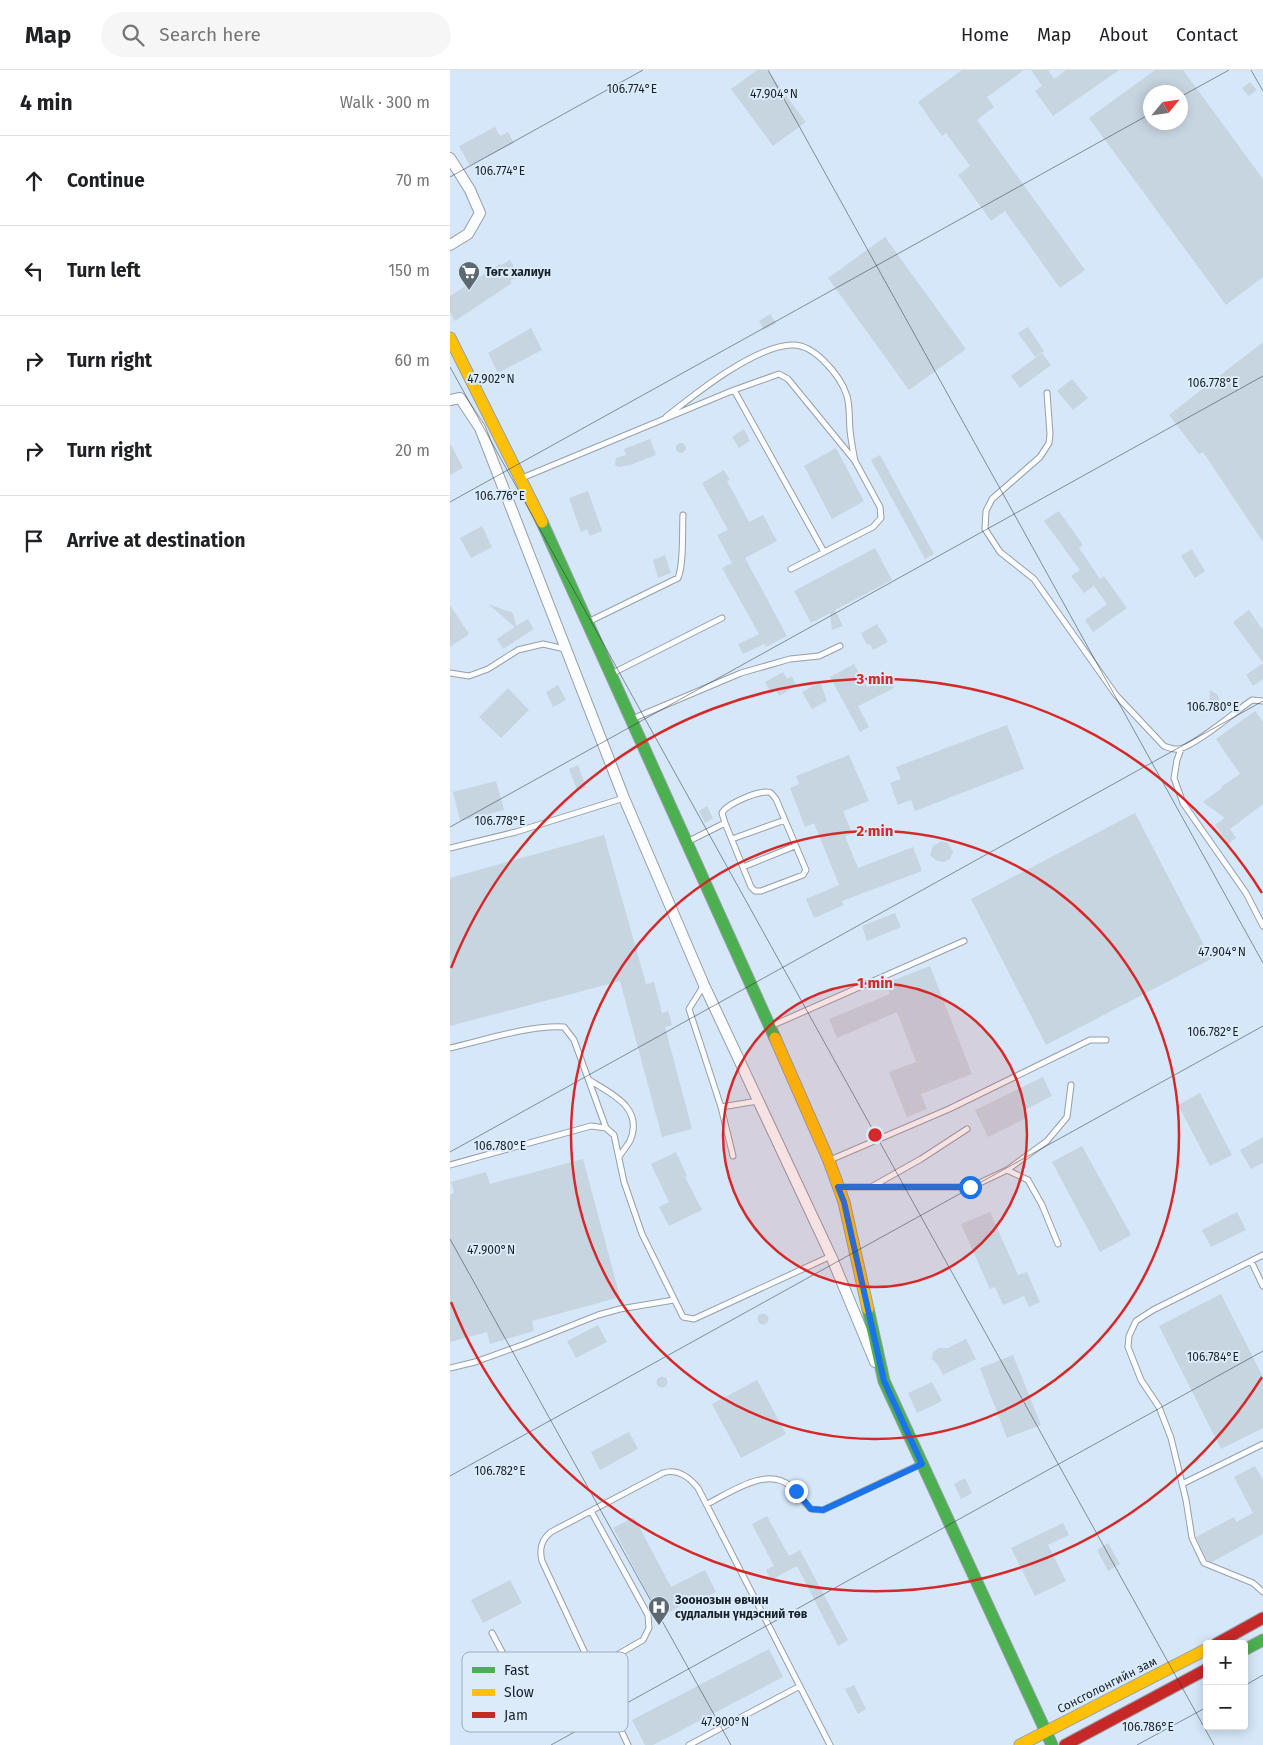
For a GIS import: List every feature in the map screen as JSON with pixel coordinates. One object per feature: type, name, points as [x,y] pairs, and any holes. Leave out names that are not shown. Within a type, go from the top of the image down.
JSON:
[{"type":"street","points":[[450,158],[470,190],[480,213],[468,234],[450,245]]},
{"type":"street","points":[[450,338],[522,478],[829,1160],[844,1202],[884,1381]]},
{"type":"street","points":[[450,400],[460,398],[480,428],[624,798],[704,984],[831,1256],[884,1381],[1052,1745]]},
{"type":"street","points":[[1223,1640],[1263,1618]]},
{"type":"street","points":[[1248,1648],[1263,1640]]},
{"type":"street","name":"Сонсголонгийн зам","points":[[1020,1745],[1203,1651]]},
{"type":"street","points":[[1065,1745],[1203,1672]]},
{"type":"lane","points":[[659,421],[718,378],[777,347],[792,344],[805,347],[814,352],[829,366],[840,382],[846,396],[855,461]]},
{"type":"lane","points":[[522,478],[734,390],[779,374],[788,379],[855,461],[880,507],[881,518],[873,527],[791,569]]},
{"type":"lane","points":[[734,390],[824,552]]},
{"type":"lane","points":[[1048,393],[1049,443],[1040,457],[992,499],[986,511],[985,529],[1000,552],[1034,579],[1116,695],[1164,746],[1181,749],[1204,735],[1252,700],[1263,701]]},
{"type":"lane","points":[[588,622],[678,578],[682,568],[683,515]]},
{"type":"lane","points":[[611,674],[722,618]]},
{"type":"lane","points":[[450,673],[469,676],[488,669],[518,650],[543,644],[565,649]]},
{"type":"lane","points":[[631,719],[741,673],[790,659],[820,656],[840,646]]},
{"type":"lane","points":[[1181,749],[1174,778],[1184,804],[1246,893],[1263,926]]},
{"type":"lane","points":[[764,791],[771,793],[776,799],[784,820],[806,870],[803,875],[761,891],[755,891],[751,887],[722,813],[728,804],[764,791]]},
{"type":"lane","points":[[450,848],[516,832],[624,798]]},
{"type":"lane","points":[[732,840],[784,820]]},
{"type":"lane","points":[[687,842],[725,823]]},
{"type":"lane","points":[[743,867],[795,846]]},
{"type":"lane","points":[[770,1026],[964,941]]},
{"type":"lane","points":[[704,984],[689,1009],[690,1017],[721,1107],[733,1156]]},
{"type":"lane","points":[[450,1048],[535,1028],[564,1027],[574,1040],[606,1128],[614,1135],[624,1182],[642,1234],[683,1317],[694,1318],[831,1256]]},
{"type":"lane","points":[[829,1160],[948,1109],[1090,1040],[1106,1040]]},
{"type":"lane","points":[[588,1079],[623,1102],[632,1113],[634,1123],[630,1141],[619,1157]]},
{"type":"lane","points":[[838,1187],[970,1187],[1006,1170],[1047,1141],[1067,1117],[1071,1085]]},
{"type":"lane","points":[[721,1107],[758,1101]]},
{"type":"lane","points":[[450,1165],[591,1126],[606,1128]]},
{"type":"lane","points":[[872,1186],[921,1159],[967,1129]]},
{"type":"lane","points":[[1006,1170],[1028,1180],[1042,1205],[1058,1244]]},
{"type":"lane","points":[[1263,1255],[1153,1310],[1136,1321],[1129,1336],[1128,1348],[1141,1380],[1159,1407],[1172,1438],[1192,1538],[1204,1563],[1253,1583],[1263,1592]]},
{"type":"lane","points":[[1251,1261],[1263,1286]]},
{"type":"lane","points":[[450,1368],[475,1362],[598,1315],[620,1309],[674,1300]]},
{"type":"lane","points":[[1182,1484],[1263,1444]]},
{"type":"lane","points":[[707,1504],[750,1484],[770,1479],[791,1486],[811,1509],[823,1510],[922,1464]]},
{"type":"lane","points":[[585,1652],[542,1560],[541,1549],[543,1541],[551,1532],[591,1510],[668,1472],[679,1473],[690,1479],[698,1488],[707,1504],[830,1745]]},
{"type":"lane","points":[[591,1510],[648,1615],[649,1624],[646,1635],[641,1642],[624,1652]]},
{"type":"lane","points":[[492,1633],[502,1652]]},
{"type":"lane","points":[[689,1745],[800,1686]]},
{"type":"lane","points":[[622,1732],[628,1745]]},
{"type":"shaded area","points":[[450,70],[1263,70],[1263,1745],[450,1745]]},
{"type":"building","points":[[757,70],[767,70],[806,122],[773,146],[731,89]]},
{"type":"building","points":[[962,70],[1024,70],[987,97],[994,107],[977,120],[1085,270],[1060,288],[1005,211],[991,221],[958,175],[970,166],[946,133],[942,136],[918,102]]},
{"type":"building","points":[[1031,70],[1048,70],[1054,79],[1066,70],[1119,70],[1053,116],[1035,91],[1042,86]]},
{"type":"building","points":[[1155,70],[1183,70],[1263,179],[1263,277],[1226,305],[1089,118]]},
{"type":"building","points":[[1250,82],[1257,90],[1249,96],[1242,88]]},
{"type":"building","points":[[495,127],[500,136],[508,132],[514,143],[470,166],[459,146]]},
{"type":"building","points":[[885,237],[966,349],[909,390],[828,278]]},
{"type":"building","points":[[510,260],[519,276],[510,281],[512,283],[455,321],[450,312],[450,296],[500,264]]},
{"type":"building","points":[[770,314],[776,323],[764,330],[759,321]]},
{"type":"building","points":[[1028,327],[1044,351],[1035,357],[1018,333]]},
{"type":"building","points":[[531,328],[542,350],[498,373],[488,353]]},
{"type":"building","points":[[1263,342],[1263,542],[1203,452],[1199,454],[1169,415]]},
{"type":"building","points":[[1042,353],[1051,365],[1020,388],[1011,376]]},
{"type":"building","points":[[1072,379],[1088,398],[1073,410],[1057,391]]},
{"type":"building","points":[[744,429],[750,441],[739,448],[732,437]]},
{"type":"building","points":[[650,439],[656,455],[630,465],[619,467],[615,465],[616,458],[626,455],[624,449]]},
{"type":"building","points":[[450,443],[463,468],[450,475]]},
{"type":"building","points":[[679,443],[683,443],[686,448],[685,452],[679,453],[676,450],[676,446]]},
{"type":"building","points":[[836,448],[864,501],[832,519],[804,466]]},
{"type":"building","points":[[880,455],[934,554],[925,559],[871,460]]},
{"type":"building","points":[[724,470],[730,480],[727,481],[749,522],[763,515],[777,541],[745,558],[787,636],[766,647],[764,644],[743,654],[738,644],[759,634],[722,568],[732,563],[717,535],[728,530],[702,483]]},
{"type":"building","points":[[588,491],[602,531],[590,536],[587,529],[581,532],[569,498]]},
{"type":"building","points":[[1059,511],[1083,545],[1079,548],[1100,579],[1104,576],[1127,608],[1093,632],[1085,620],[1107,604],[1094,586],[1084,593],[1071,576],[1080,570],[1044,521]]},
{"type":"building","points":[[482,526],[492,547],[471,558],[460,538]]},
{"type":"building","points":[[875,548],[892,580],[835,610],[843,626],[832,630],[830,613],[811,623],[794,591]]},
{"type":"building","points":[[1192,549],[1205,571],[1195,578],[1181,556]]},
{"type":"building","points":[[665,555],[671,573],[658,578],[653,560]]},
{"type":"building","points":[[488,604],[513,613],[516,626],[528,619],[534,629],[503,649],[497,639],[515,627]]},
{"type":"building","points":[[450,605],[469,634],[450,647]]},
{"type":"building","points":[[1249,610],[1263,630],[1263,663],[1233,622]]},
{"type":"building","points":[[877,624],[888,642],[873,650],[870,644],[867,645],[861,633]]},
{"type":"building","points":[[1263,663],[1263,679],[1253,686],[1246,675]]},
{"type":"building","points":[[854,664],[867,687],[888,676],[894,688],[858,706],[869,727],[860,732],[830,677]]},
{"type":"building","points":[[783,672],[787,679],[792,676],[796,686],[779,696],[776,690],[771,693],[765,682]]},
{"type":"building","points":[[820,682],[827,701],[812,709],[802,692]]},
{"type":"building","points":[[558,685],[566,700],[553,707],[546,692]]},
{"type":"building","points":[[508,688],[529,710],[501,738],[479,717]]},
{"type":"building","points":[[1210,690],[1218,695],[1219,700],[1212,705],[1209,700]]},
{"type":"building","points":[[1255,711],[1263,722],[1263,804],[1230,829],[1236,838],[1228,844],[1215,825],[1225,818],[1203,802],[1240,774],[1216,739]]},
{"type":"building","points":[[1007,725],[1024,769],[915,811],[911,800],[898,805],[890,783],[901,779],[896,767]]},
{"type":"building","points":[[849,755],[869,801],[843,811],[852,833],[845,836],[858,868],[913,847],[922,871],[842,901],[844,905],[814,918],[806,899],[839,885],[814,823],[805,827],[790,788],[799,784],[796,776]]},
{"type":"building","points":[[578,765],[586,787],[577,790],[569,769]]},
{"type":"building","points":[[496,781],[504,810],[460,821],[453,792]]},
{"type":"building","points":[[707,806],[713,818],[705,823],[699,811]]},
{"type":"building","points":[[1135,813],[1211,959],[1046,1045],[971,899]]},
{"type":"building","points":[[604,835],[646,984],[654,982],[662,1013],[668,1011],[672,1025],[665,1027],[692,1129],[662,1137],[620,981],[450,1026],[450,878]]},
{"type":"building","points":[[942,841],[948,843],[953,852],[950,859],[944,862],[937,861],[930,855],[933,846]]},
{"type":"building","points":[[895,913],[901,927],[867,941],[862,926]]},
{"type":"building","points":[[930,966],[972,1074],[921,1094],[927,1109],[907,1117],[889,1072],[916,1062],[897,1012],[837,1038],[829,1019],[890,994],[886,983]]},
{"type":"building","points":[[1043,1077],[1052,1096],[1025,1110],[1028,1117],[988,1137],[975,1110]]},
{"type":"building","points":[[1200,1093],[1232,1155],[1210,1166],[1178,1105]]},
{"type":"building","points":[[1263,1137],[1263,1163],[1251,1169],[1240,1150]]},
{"type":"building","points":[[1082,1146],[1131,1235],[1100,1252],[1052,1162]]},
{"type":"building","points":[[676,1152],[687,1176],[685,1177],[702,1210],[669,1226],[659,1207],[669,1202],[651,1164]]},
{"type":"building","points":[[583,1159],[620,1297],[532,1321],[534,1331],[490,1344],[487,1332],[450,1342],[450,1195],[454,1193],[451,1182],[486,1172],[490,1184]]},
{"type":"building","points":[[990,1212],[1018,1275],[1027,1272],[1040,1302],[1029,1307],[1024,1296],[1003,1305],[995,1287],[990,1289],[961,1224]]},
{"type":"building","points":[[1237,1212],[1246,1230],[1211,1247],[1202,1230]]},
{"type":"building","points":[[1221,1294],[1263,1377],[1263,1428],[1221,1449],[1159,1326]]},
{"type":"building","points":[[763,1313],[769,1319],[763,1325],[757,1319]]},
{"type":"building","points":[[598,1325],[607,1342],[576,1358],[567,1341]]},
{"type":"building","points":[[966,1339],[976,1359],[943,1375],[938,1365],[932,1359],[933,1352],[939,1348],[948,1348]]},
{"type":"building","points":[[1013,1355],[1041,1425],[1007,1438],[980,1368]]},
{"type":"building","points":[[662,1376],[668,1382],[662,1388],[656,1382]]},
{"type":"building","points":[[757,1380],[786,1434],[741,1458],[712,1404]]},
{"type":"building","points":[[932,1382],[942,1401],[917,1413],[908,1393]]},
{"type":"building","points":[[629,1432],[638,1449],[600,1470],[591,1452]]},
{"type":"building","points":[[1255,1466],[1263,1480],[1263,1534],[1212,1562],[1207,1560],[1196,1537],[1234,1517],[1236,1522],[1253,1513],[1234,1477]]},
{"type":"building","points":[[965,1478],[972,1493],[961,1499],[954,1484]]},
{"type":"building","points":[[767,1516],[789,1556],[800,1550],[848,1640],[838,1646],[797,1566],[771,1580],[766,1570],[774,1566],[752,1524]]},
{"type":"building","points":[[634,1517],[671,1587],[705,1570],[716,1592],[694,1603],[692,1600],[660,1617],[613,1528]]},
{"type":"building","points":[[1063,1523],[1069,1535],[1048,1545],[1066,1581],[1035,1596],[1011,1548]]},
{"type":"building","points":[[1108,1543],[1120,1564],[1108,1571],[1097,1550]]},
{"type":"building","points":[[510,1580],[522,1603],[483,1623],[471,1600]]},
{"type":"building","points":[[769,1649],[783,1677],[653,1745],[645,1745],[632,1720]]},
{"type":"building","points":[[854,1685],[866,1709],[858,1714],[845,1689]]},
{"type":"traffic: fast","points":[[542,522],[775,1038]]},
{"type":"traffic: fast","points":[[868,1309],[884,1381],[1052,1745]]},
{"type":"traffic: fast","points":[[1248,1648],[1263,1640]]},
{"type":"traffic: slow","points":[[450,338],[542,522]]},
{"type":"traffic: slow","points":[[775,1038],[829,1161],[844,1202],[868,1309]]},
{"type":"traffic: slow","points":[[1020,1745],[1203,1651]]},
{"type":"traffic: jam","points":[[1223,1640],[1263,1618]]},
{"type":"traffic: jam","points":[[1065,1745],[1203,1671]]},
{"type":"place","name":"Төгс халиун","points":[[469,291]]},
{"type":"place","name":"Зоонозын өвчин судлалын үндэсний төв","points":[[659,1626]]},
{"type":"route","points":[[796,1491],[811,1509],[828,1509],[922,1464],[884,1381],[844,1202],[838,1187],[970,1187]]}]
